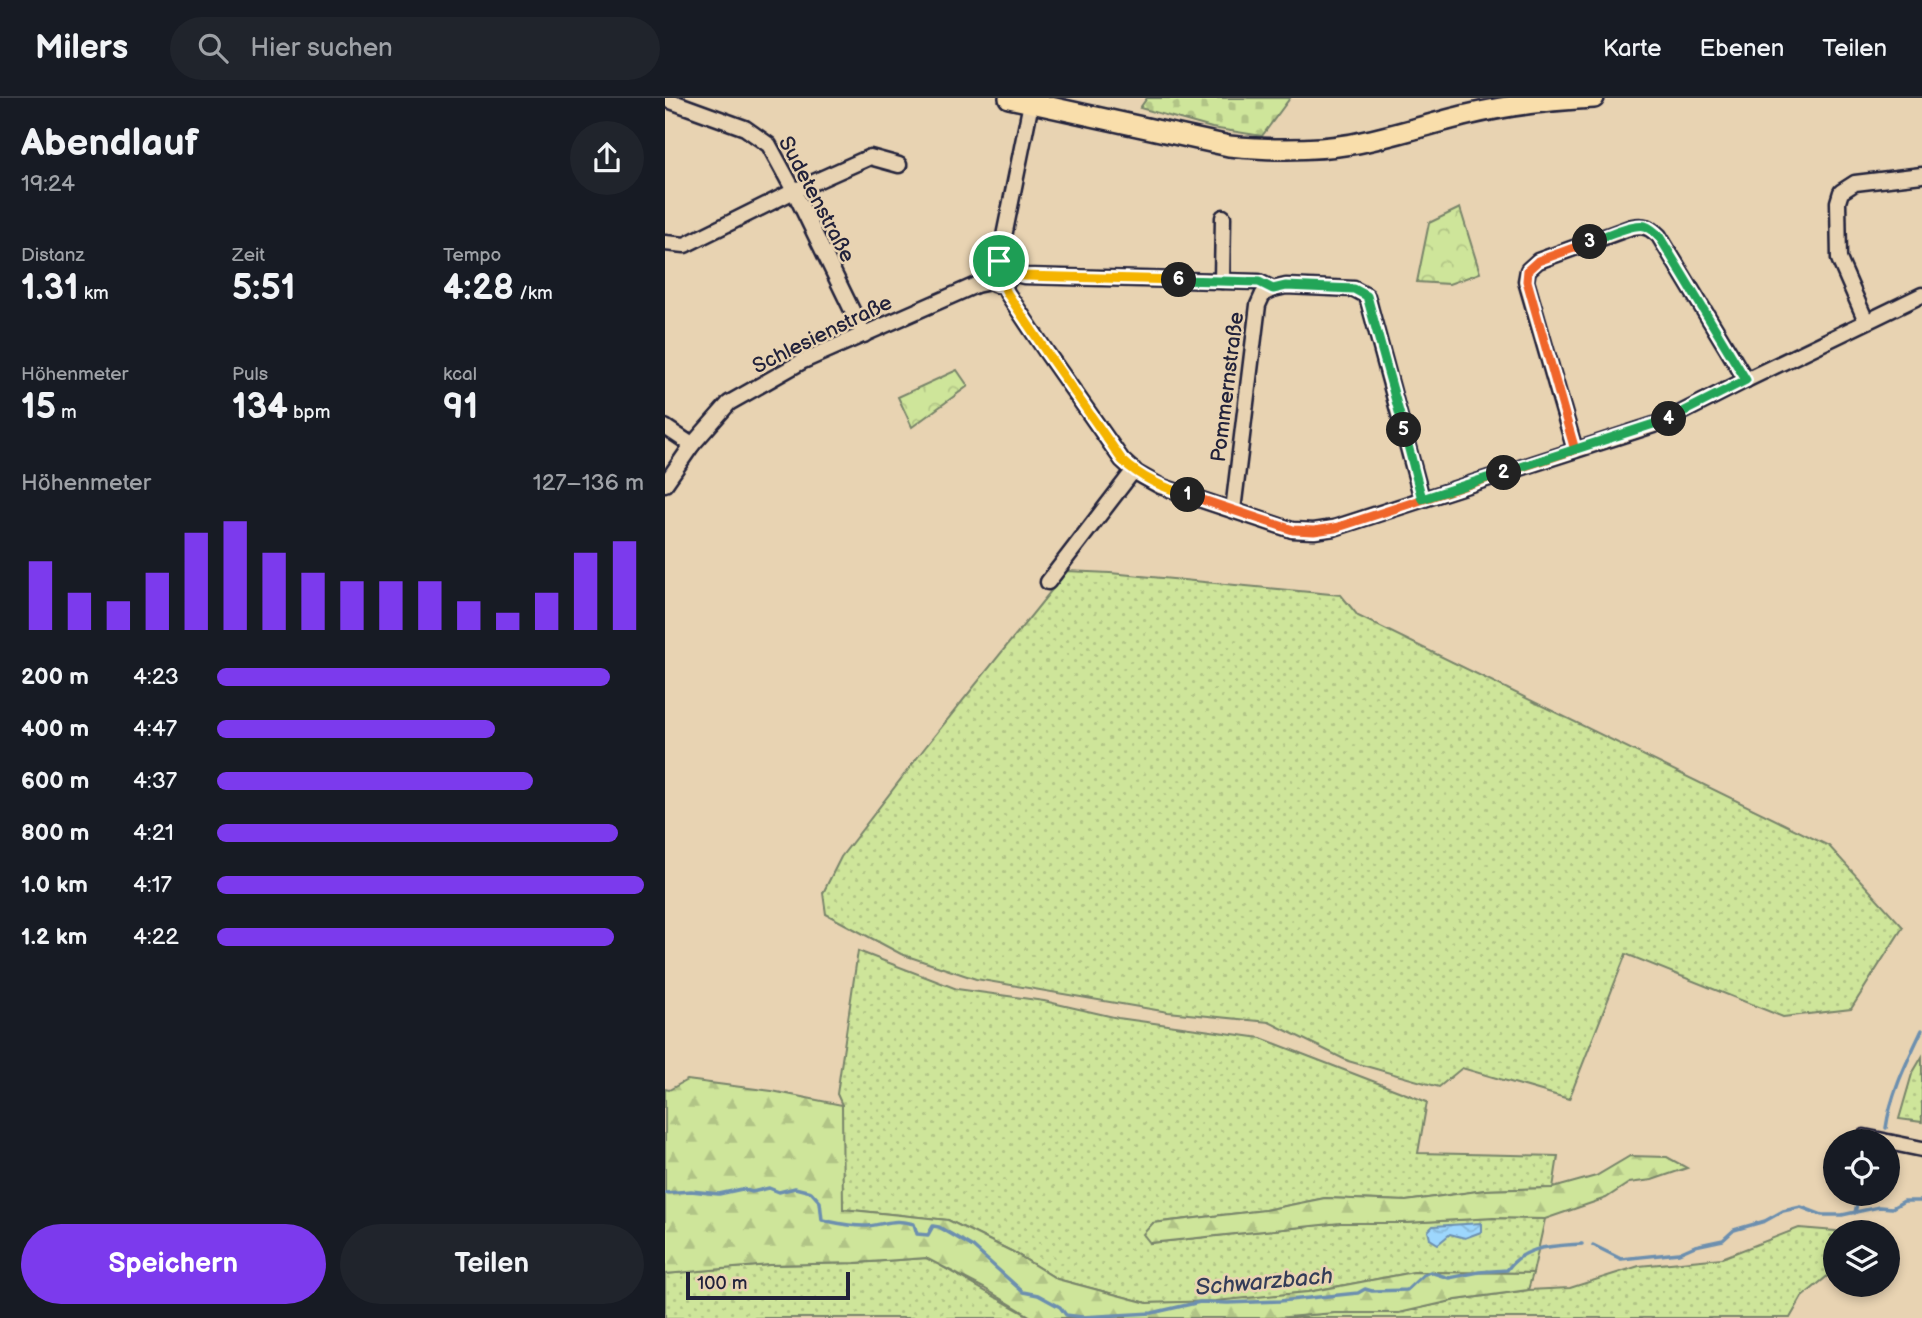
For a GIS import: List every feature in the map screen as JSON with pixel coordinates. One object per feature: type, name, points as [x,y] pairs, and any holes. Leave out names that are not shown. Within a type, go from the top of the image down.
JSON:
[{"type":"main road","points":[[1009,98],[1229,146],[1266,150],[1339,146],[1500,108],[1594,98]]},
{"type":"street","name":"Sudetenstraße","points":[[665,99],[745,128],[769,145],[795,191],[864,335]]},
{"type":"street","points":[[999,261],[1031,103]]},
{"type":"street","points":[[665,243],[685,245],[870,157],[899,165]]},
{"type":"street","points":[[1866,321],[1839,259],[1838,202],[1841,192],[1855,183],[1922,175]]},
{"type":"street","points":[[1222,281],[1223,217]]},
{"type":"street","points":[[1575,450],[1527,281],[1528,270],[1538,261],[1632,227],[1643,225],[1651,228],[1659,236],[1746,380]]},
{"type":"street","points":[[1422,499],[1367,296],[1354,289],[1286,286],[1273,289],[1259,282],[1024,276],[1001,279],[986,273],[990,264],[999,261],[1007,264],[1001,279],[1007,293],[1122,460],[1133,470],[1160,486],[1293,530],[1314,531],[1335,528],[1663,422],[1922,295]]},
{"type":"street","name":"Schlesienstraße","points":[[665,484],[692,445],[729,403],[803,361],[968,289],[1001,279]]},
{"type":"street","name":"Pommernstraße","points":[[1233,510],[1258,305],[1263,294],[1273,289]]},
{"type":"street","points":[[665,427],[692,445]]},
{"type":"street","points":[[1048,582],[1133,470]]},
{"type":"street","points":[[1900,1144],[1922,1149]]},
{"type":"green space","points":[[1147,98],[1290,98],[1262,136],[1212,128],[1140,108]]},
{"type":"green space","points":[[1460,208],[1480,273],[1449,284],[1417,282],[1429,223]]},
{"type":"green space","points":[[957,370],[968,386],[912,427],[898,397]]},
{"type":"green space","points":[[1067,571],[1341,595],[1358,616],[1829,846],[1903,927],[1851,1009],[1783,1017],[1626,954],[1569,1099],[1462,1068],[1439,1087],[1348,1061],[1269,1022],[1168,1012],[976,979],[901,954],[826,914],[823,893],[841,857]]},
{"type":"green space","points":[[858,951],[957,989],[1044,1001],[1118,1018],[1261,1038],[1427,1102],[1418,1153],[1558,1156],[1553,1188],[1485,1190],[1406,1201],[1325,1198],[1265,1210],[1153,1223],[1150,1243],[1340,1223],[1545,1219],[1533,1273],[1414,1272],[1308,1292],[1215,1302],[1147,1303],[1057,1279],[1013,1252],[948,1220],[842,1209],[842,1105],[837,1094]]},
{"type":"green space","points":[[1922,1057],[1922,1122],[1899,1119],[1912,1074]]},
{"type":"green space","points":[[687,1080],[772,1091],[842,1105],[843,1209],[948,1220],[1013,1252],[1057,1279],[1147,1303],[1215,1301],[1308,1292],[1414,1272],[1533,1273],[1528,1290],[1456,1300],[1399,1313],[1334,1313],[1275,1318],[1033,1318],[984,1288],[926,1258],[769,1265],[665,1274],[665,1089],[669,1090]]},
{"type":"green space","points":[[1630,1156],[1667,1157],[1687,1168],[1652,1180],[1629,1183],[1606,1198],[1545,1219],[1340,1223],[1150,1243],[1143,1234],[1153,1223],[1265,1210],[1325,1198],[1406,1201],[1485,1190],[1553,1188],[1596,1176]]},
{"type":"green space","points":[[1799,1228],[1823,1230],[1823,1280],[1802,1297],[1790,1318],[1275,1318],[1334,1313],[1402,1312],[1456,1300],[1528,1290],[1570,1288],[1639,1266],[1722,1258]]},
{"type":"green space","points":[[927,1258],[1032,1318],[665,1318],[665,1274],[769,1265]]},
{"type":"water","points":[[1481,1223],[1481,1232],[1465,1238],[1450,1234],[1438,1244],[1430,1239],[1428,1231],[1433,1226]]},
{"type":"waterway","points":[[1886,1128],[1896,1090],[1922,1030]]},
{"type":"waterway","name":"Schwarzbach","points":[[665,1193],[691,1191],[719,1194],[742,1189],[752,1192],[769,1188],[779,1192],[795,1188],[811,1192],[820,1202],[822,1220],[862,1226],[907,1222],[914,1224],[917,1234],[928,1235],[933,1226],[939,1227],[973,1247],[1023,1292],[1038,1295],[1060,1307],[1066,1315],[1082,1317],[1152,1313],[1200,1302],[1280,1301],[1358,1293],[1365,1289],[1407,1290],[1430,1272],[1449,1278],[1507,1270],[1531,1251],[1582,1244]]},
{"type":"waterway","name":"Schwarzbach","points":[[1593,1245],[1621,1259],[1679,1253],[1695,1246],[1723,1240],[1734,1230],[1801,1207],[1822,1215],[1842,1215],[1879,1207],[1892,1208],[1904,1201],[1922,1201]]},
{"type":"waterway","points":[[1855,1213],[1856,1206]]},
{"type":"route","points":[[999,261],[990,264],[988,268],[986,273],[990,282],[1003,284],[1047,353],[1122,460],[1135,472],[1160,486],[1293,530],[1335,528],[1575,450],[1527,281],[1528,270],[1538,261],[1632,227],[1643,225],[1659,236],[1746,380],[1663,422],[1575,450],[1422,499],[1367,296],[1361,291],[1286,286],[1273,289],[1259,282],[1024,276],[1011,273],[1007,264],[999,261]]}]
